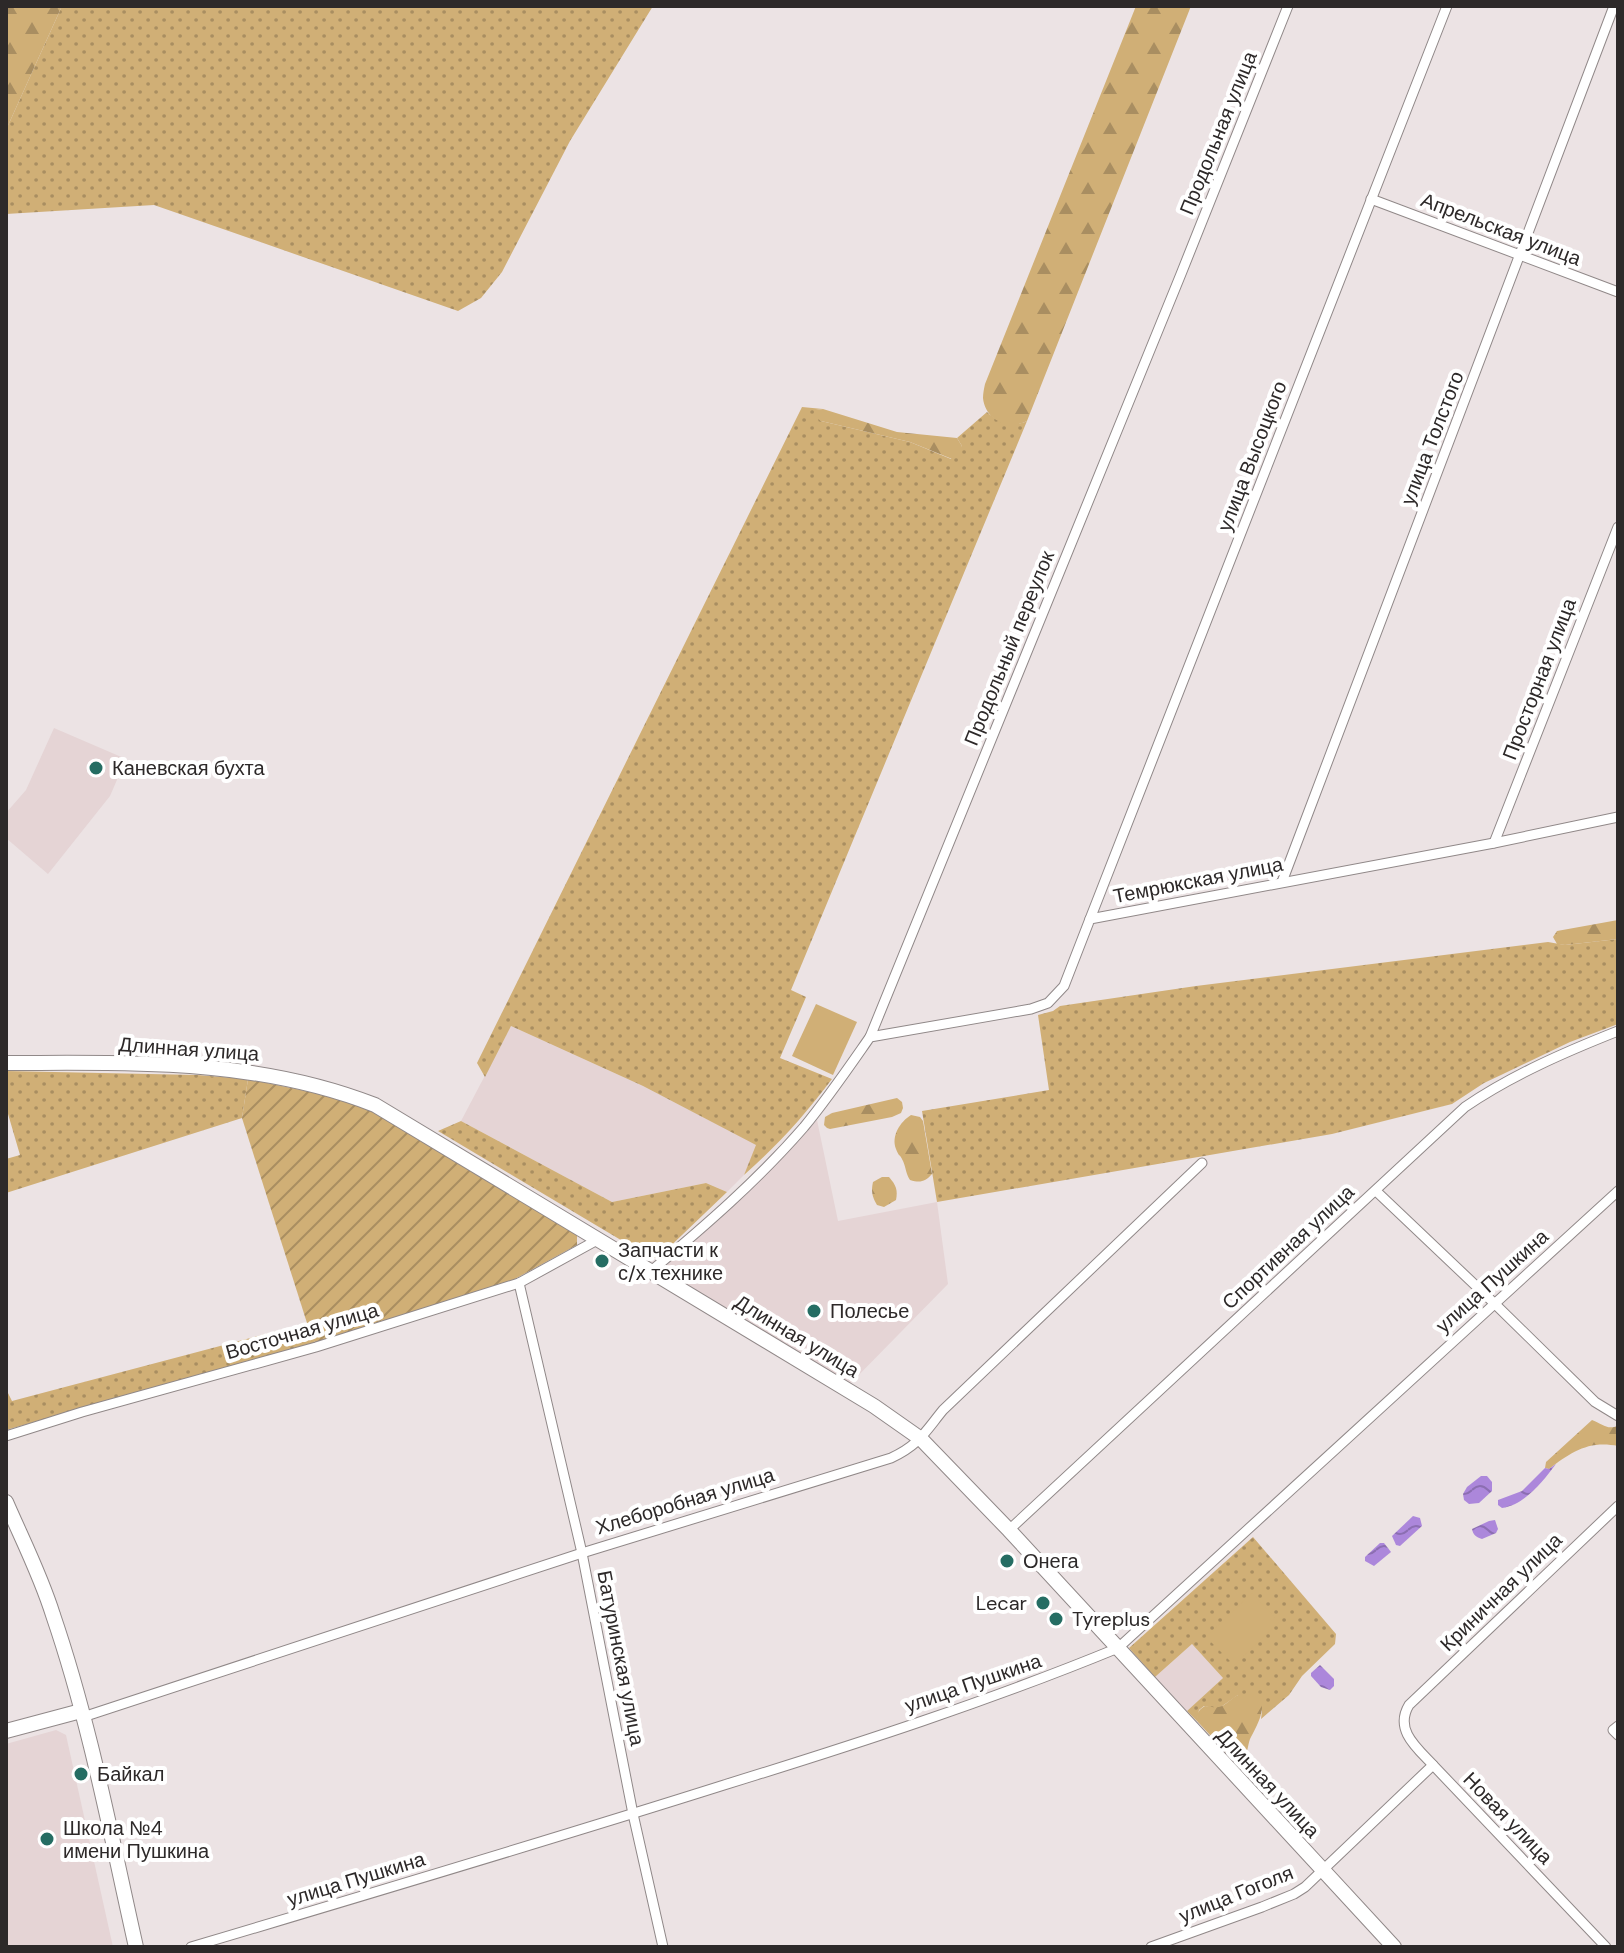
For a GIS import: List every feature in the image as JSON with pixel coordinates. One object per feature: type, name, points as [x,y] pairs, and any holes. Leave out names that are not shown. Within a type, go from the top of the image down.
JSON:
[{"type":"street","name":"Продольная улица","points":[[1181,274],[1288,6]]},
{"type":"street","name":"улица Высоцкого","points":[[1090,919],[1447,6]]},
{"type":"street","name":"улица Толстого","points":[[1282,882],[1614,6]]},
{"type":"street","name":"Апрельская улица","points":[[1371,199],[1618,292]]},
{"type":"street","name":"Продольный переулок","points":[[870,1037],[1181,274]]},
{"type":"street","name":"Просторная улица","points":[[1494,843],[1618,527]]},
{"type":"street","name":"Темрюкская улица","points":[[870,1037],[1031,1009],[1048,1003],[1064,986],[1090,919],[1618,817]]},
{"type":"street","name":"Спортивная улица","points":[[1009,1530],[1449,1120],[1485,1093],[1521,1074],[1618,1031]]},
{"type":"street","points":[[651,1271],[714,1217],[802,1129],[870,1037]]},
{"type":"street","name":"Длинная улица","points":[[6,1063],[208,1067],[264,1074],[320,1087],[375,1105],[874,1406],[921,1439],[1009,1530],[1394,1947]]},
{"type":"street","name":"Хлеборобная улица","points":[[6,1731],[82,1714],[904,1452],[921,1439],[943,1410],[1202,1163]]},
{"type":"street","points":[[1376,1191],[1595,1402],[1618,1416]]},
{"type":"street","name":"улица Пушкина","points":[[191,1947],[847,1746],[1057,1673],[1118,1648],[1618,1191]]},
{"type":"street","name":"Восточная улица","points":[[6,1436],[97,1407],[316,1347],[519,1283],[599,1239]]},
{"type":"street","name":"Батуринская улица","points":[[519,1283],[582,1553],[633,1814],[663,1947]]},
{"type":"street","points":[[6,1502],[52,1611],[82,1714],[136,1947]]},
{"type":"street","name":"Криничная улица","points":[[1409,1705],[1618,1506]]},
{"type":"street","name":"Новая улица","points":[[1409,1705],[1404,1715],[1406,1735],[1606,1947]]},
{"type":"street","points":[[1618,1726],[1613,1730],[1618,1735]]},
{"type":"street","name":"улица Гоголя","points":[[1151,1947],[1294,1894],[1305,1887],[1433,1765]]},
{"type":"shaded area","points":[[54,728],[126,759],[110,796],[48,874],[6,838],[6,813],[26,790]]},
{"type":"shaded area","points":[[511,1026],[643,1086],[757,1145],[744,1175],[727,1192],[706,1183],[612,1202],[461,1121]]},
{"type":"shaded area","points":[[817,1120],[838,1221],[937,1202],[948,1284],[849,1385],[659,1270],[732,1207]]},
{"type":"shaded area","points":[[1192,1644],[1223,1678],[1187,1711],[1155,1677]]},
{"type":"shaded area","name":"Школа №4 имени Пушкина","points":[[56,1730],[66,1735],[113,1947],[6,1947],[6,1744]]},
{"type":"green space","points":[[6,6],[62,6],[6,130]]},
{"type":"green space","points":[[62,6],[653,6],[570,141],[502,272],[481,298],[458,311],[154,205],[6,214],[6,130]]},
{"type":"green space","points":[[1136,6],[1191,6],[1027,421],[1013,425],[999,422],[985,406],[985,384]]},
{"type":"green space","points":[[802,407],[823,409],[816,410],[821,421],[910,442],[951,459],[962,446],[957,438],[987,412],[1006,423],[1027,421],[791,990],[806,997],[780,1058],[832,1079],[790,1130],[744,1175],[756,1145],[643,1086],[511,1026],[485,1077],[477,1063]]},
{"type":"green space","points":[[823,409],[897,432],[957,438],[962,446],[952,459],[910,442],[821,421],[814,416],[816,410]]},
{"type":"green space","points":[[1618,920],[1618,939],[1565,945],[1557,944],[1553,937],[1557,931]]},
{"type":"green space","points":[[1618,939],[1618,1024],[1570,1042],[1484,1083],[1452,1104],[1332,1134],[937,1202],[922,1111],[1049,1090],[1038,1015],[1060,1006],[1548,942],[1565,945]]},
{"type":"green space","points":[[816,1004],[857,1022],[833,1075],[792,1056]]},
{"type":"green space","points":[[6,1071],[248,1079],[242,1118],[6,1193],[6,1159],[20,1155],[6,1107]]},
{"type":"green space","points":[[248,1079],[349,1100],[369,1109],[572,1227],[577,1232],[577,1245],[513,1280],[315,1343],[242,1118]]},
{"type":"green space","points":[[897,1098],[903,1108],[901,1113],[892,1117],[830,1129],[824,1125],[825,1117],[832,1113]]},
{"type":"green space","points":[[911,1115],[923,1121],[932,1174],[920,1182],[910,1180],[895,1144],[898,1130]]},
{"type":"green space","points":[[461,1121],[612,1202],[706,1183],[727,1192],[659,1257],[651,1258],[438,1131]]},
{"type":"green space","points":[[889,1177],[897,1193],[896,1200],[884,1207],[877,1205],[872,1191],[873,1182]]},
{"type":"green space","points":[[307,1323],[315,1343],[6,1430],[6,1389],[12,1401]]},
{"type":"green space","points":[[1592,1420],[1607,1427],[1618,1426],[1618,1446],[1589,1446],[1549,1469],[1545,1468],[1546,1462]]},
{"type":"green space","points":[[1253,1537],[1336,1634],[1335,1644],[1302,1676],[1289,1695],[1261,1719],[1262,1711],[1238,1695],[1218,1709],[1204,1706],[1199,1710],[1197,1721],[1187,1711],[1223,1678],[1192,1644],[1155,1677],[1129,1648]]},
{"type":"green space","points":[[1252,1593],[1279,1622],[1234,1665],[1206,1637]]},
{"type":"green space","points":[[1238,1695],[1257,1698],[1262,1708],[1246,1754],[1241,1759],[1233,1760],[1197,1718],[1199,1710],[1205,1706],[1220,1707]]},
{"type":"water","points":[[1556,1464],[1526,1497],[1510,1506],[1502,1508],[1498,1505],[1498,1500],[1522,1491],[1545,1468]]},
{"type":"water","points":[[1481,1476],[1487,1476],[1492,1482],[1492,1491],[1479,1503],[1469,1504],[1463,1494]]},
{"type":"water","points":[[1413,1516],[1420,1518],[1422,1526],[1400,1546],[1396,1545],[1392,1536]]},
{"type":"water","points":[[1495,1520],[1496,1533],[1482,1539],[1476,1537],[1472,1529]]},
{"type":"water","points":[[1384,1543],[1391,1552],[1374,1566],[1365,1561],[1365,1557]]},
{"type":"water","points":[[1320,1665],[1334,1679],[1330,1690],[1321,1687],[1311,1676]]},
{"type":"place","name":"Каневская бухта","points":[[96,768]]},
{"type":"place","name":"Запчасти к с/х технике","points":[[602,1261]]},
{"type":"place","name":"Полесье","points":[[814,1311]]},
{"type":"place","name":"Онега","points":[[1007,1561]]},
{"type":"place","name":"Lecar","points":[[1043,1603]]},
{"type":"place","name":"Tyreplus","points":[[1056,1619]]},
{"type":"place","name":"Байкал","points":[[81,1774]]},
{"type":"place","name":"Школа №4 имени Пушкина","points":[[47,1839]]}]
